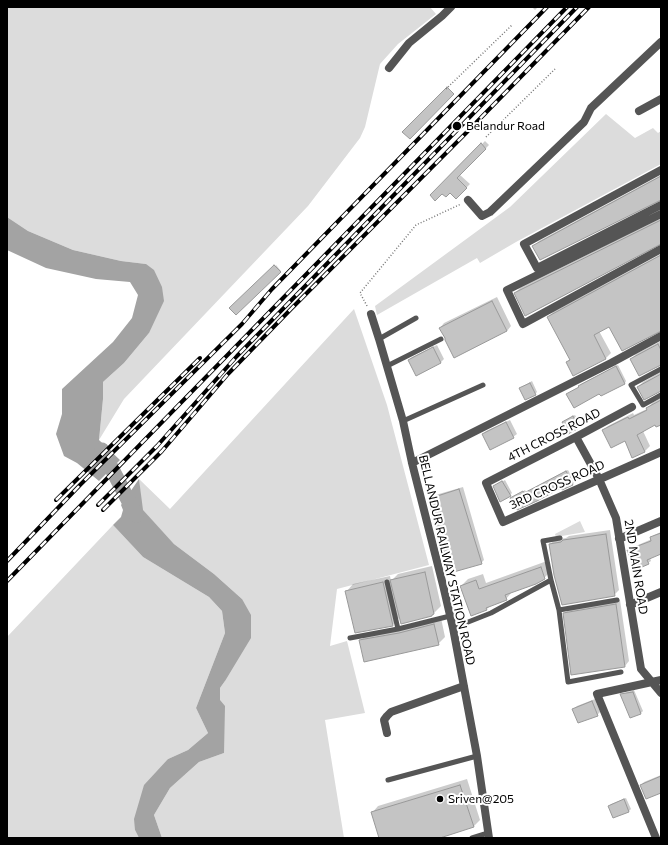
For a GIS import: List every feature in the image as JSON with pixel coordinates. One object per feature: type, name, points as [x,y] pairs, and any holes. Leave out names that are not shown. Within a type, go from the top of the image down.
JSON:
[{"type":"street","points":[[389,68],[410,43],[451,7]]},
{"type":"street","points":[[468,200],[482,216],[490,212],[584,122],[591,108],[660,46]]},
{"type":"street","points":[[639,111],[661,99]]},
{"type":"street","points":[[661,170],[524,244],[537,268],[661,205]]},
{"type":"street","points":[[661,214],[507,290],[523,324],[661,249]]},
{"type":"street","name":"BELLANDUR RAILWAY STATION ROAD","points":[[371,314],[403,421],[412,464],[453,628],[477,756],[489,835]]},
{"type":"street","points":[[412,464],[661,336]]},
{"type":"street","name":"4TH CROSS ROAD","points":[[486,482],[632,408]]},
{"type":"street","name":"2ND MAIN ROAD","points":[[576,437],[599,479],[616,518],[641,669],[651,682]]},
{"type":"street","name":"3RD CROSS ROAD","points":[[486,482],[503,522],[661,452]]},
{"type":"street","points":[[619,539],[661,521]]},
{"type":"street","points":[[630,605],[661,592]]},
{"type":"street","points":[[656,838],[597,694],[661,680]]},
{"type":"street","points":[[651,682],[661,693]]},
{"type":"street","points":[[388,733],[384,720],[391,712],[464,686]]},
{"type":"lane","points":[[379,339],[416,318]]},
{"type":"lane","points":[[387,366],[441,339]]},
{"type":"lane","points":[[661,369],[632,385],[643,405],[661,395]]},
{"type":"lane","points":[[403,421],[483,385]]},
{"type":"lane","points":[[560,538],[543,541],[559,610],[568,682],[621,672]]},
{"type":"lane","points":[[453,628],[492,613],[551,580]]},
{"type":"lane","points":[[387,582],[398,629]]},
{"type":"lane","points":[[559,610],[617,600]]},
{"type":"lane","points":[[350,638],[398,629],[450,616]]},
{"type":"lane","points":[[388,780],[477,756]]},
{"type":"lane","points":[[472,838],[489,835]]},
{"type":"path","points":[[446,89],[512,25]]},
{"type":"path","points":[[486,137],[555,69]]},
{"type":"path","points":[[371,314],[360,293],[416,225],[468,200]]},
{"type":"shaded area","points":[[7,7],[430,7],[436,14],[398,44],[380,64],[365,127],[360,138],[308,206],[124,399],[99,440],[103,382],[124,363],[149,333],[146,264],[121,261],[73,250],[28,231],[7,217]]},
{"type":"shaded area","points":[[606,114],[635,138],[653,128],[658,133],[661,131],[661,164],[480,263],[477,258],[377,315],[375,306],[510,207]]},
{"type":"shaded area","points":[[7,217],[28,231],[73,250],[121,261],[146,264],[154,270],[162,287],[164,301],[149,333],[124,363],[103,382],[99,440],[120,460],[99,481],[77,463],[64,456],[56,434],[62,414],[62,389],[113,342],[132,318],[138,295],[130,282],[96,279],[46,268],[7,250]]},
{"type":"shaded area","points":[[354,309],[387,405],[429,565],[337,589],[330,646],[347,641],[365,713],[325,720],[344,838],[162,838],[154,815],[170,788],[199,762],[224,753],[220,688],[225,681],[242,599],[214,574],[174,544],[142,510],[139,479],[170,509]]},
{"type":"shaded area","points":[[139,479],[143,510],[174,544],[214,574],[242,599],[251,615],[251,638],[220,688],[220,700],[225,706],[224,753],[199,762],[170,788],[154,815],[162,838],[139,838],[135,830],[134,819],[144,785],[168,759],[188,750],[208,733],[196,708],[225,633],[222,611],[209,597],[143,557],[113,525],[121,517],[123,510],[121,505]]},
{"type":"shaded area","points":[[580,521],[585,532],[556,537],[555,534]]},
{"type":"shaded area","points":[[113,525],[143,557],[209,597],[222,611],[225,633],[196,708],[208,733],[188,750],[168,759],[135,830],[139,838],[7,838],[7,637]]},
{"type":"building","points":[[447,87],[454,94],[410,139],[402,132]]},
{"type":"building","points":[[481,143],[486,149],[457,178],[467,188],[456,199],[450,193],[446,197],[442,194],[435,201],[430,195]]},
{"type":"building","points":[[661,176],[661,200],[540,260],[532,246]]},
{"type":"building","points":[[661,220],[661,244],[525,316],[514,293]]},
{"type":"building","points":[[661,255],[661,331],[622,351],[609,327],[594,335],[606,359],[573,376],[566,362],[570,360],[547,317]]},
{"type":"building","points":[[274,265],[281,272],[236,315],[229,308]]},
{"type":"building","points":[[492,301],[507,331],[454,358],[439,328]]},
{"type":"building","points":[[658,344],[661,350],[661,365],[639,376],[630,359]]},
{"type":"building","points":[[433,347],[441,363],[416,376],[408,360]]},
{"type":"building","points":[[616,366],[625,384],[601,396],[599,394],[574,408],[566,394]]},
{"type":"building","points":[[661,374],[661,391],[644,400],[637,387]]},
{"type":"building","points":[[530,383],[536,395],[525,400],[519,388]]},
{"type":"building","points":[[661,400],[661,425],[656,427],[655,425],[637,435],[645,452],[632,458],[625,441],[611,448],[602,430],[628,417],[629,419],[647,410],[646,408]]},
{"type":"building","points":[[573,416],[579,428],[568,434],[562,422]]},
{"type":"building","points":[[506,422],[514,438],[490,450],[482,434]]},
{"type":"building","points":[[566,471],[573,485],[562,490],[561,488],[517,510],[510,498],[523,491],[524,493]]},
{"type":"building","points":[[502,481],[511,496],[500,502],[493,486]]},
{"type":"building","points":[[459,489],[482,564],[450,573],[428,499]]},
{"type":"building","points":[[661,533],[661,554],[647,560],[649,564],[635,570],[627,550],[651,541],[650,537]]},
{"type":"building","points":[[606,534],[615,596],[562,605],[554,575],[549,544],[561,542],[563,540]]},
{"type":"building","points":[[541,567],[545,579],[536,584],[505,595],[507,600],[486,608],[487,610],[471,616],[460,586],[476,580],[479,589]]},
{"type":"building","points":[[425,572],[434,614],[432,616],[401,624],[390,580]]},
{"type":"building","points":[[383,582],[393,626],[355,633],[345,591]]},
{"type":"building","points":[[616,604],[625,667],[571,675],[563,613]]},
{"type":"building","points":[[434,624],[439,645],[364,662],[359,640],[399,633]]},
{"type":"building","points":[[633,692],[641,714],[630,718],[620,694]]},
{"type":"building","points":[[592,701],[598,716],[578,723],[572,709]]},
{"type":"building","points":[[661,776],[661,793],[646,799],[640,785]]},
{"type":"building","name":"Sriven@205","points":[[460,785],[474,827],[440,838],[379,838],[371,812]]},
{"type":"building","points":[[624,799],[629,812],[613,818],[608,806]]},
{"type":"waterway","points":[[102,450],[136,515]]},
{"type":"railway","points":[[7,561],[80,485],[242,324],[272,289],[547,7]]},
{"type":"railway","points":[[7,581],[567,7]]},
{"type":"railway","points":[[98,505],[157,446],[237,356],[577,7]]},
{"type":"railway","points":[[103,510],[162,451],[228,374],[589,7]]},
{"type":"railway","points":[[56,500],[200,358]]},
{"type":"place","name":"Belandur Road","points":[[457,126]]},
{"type":"place","name":"Sriven@205","points":[[440,799]]}]
